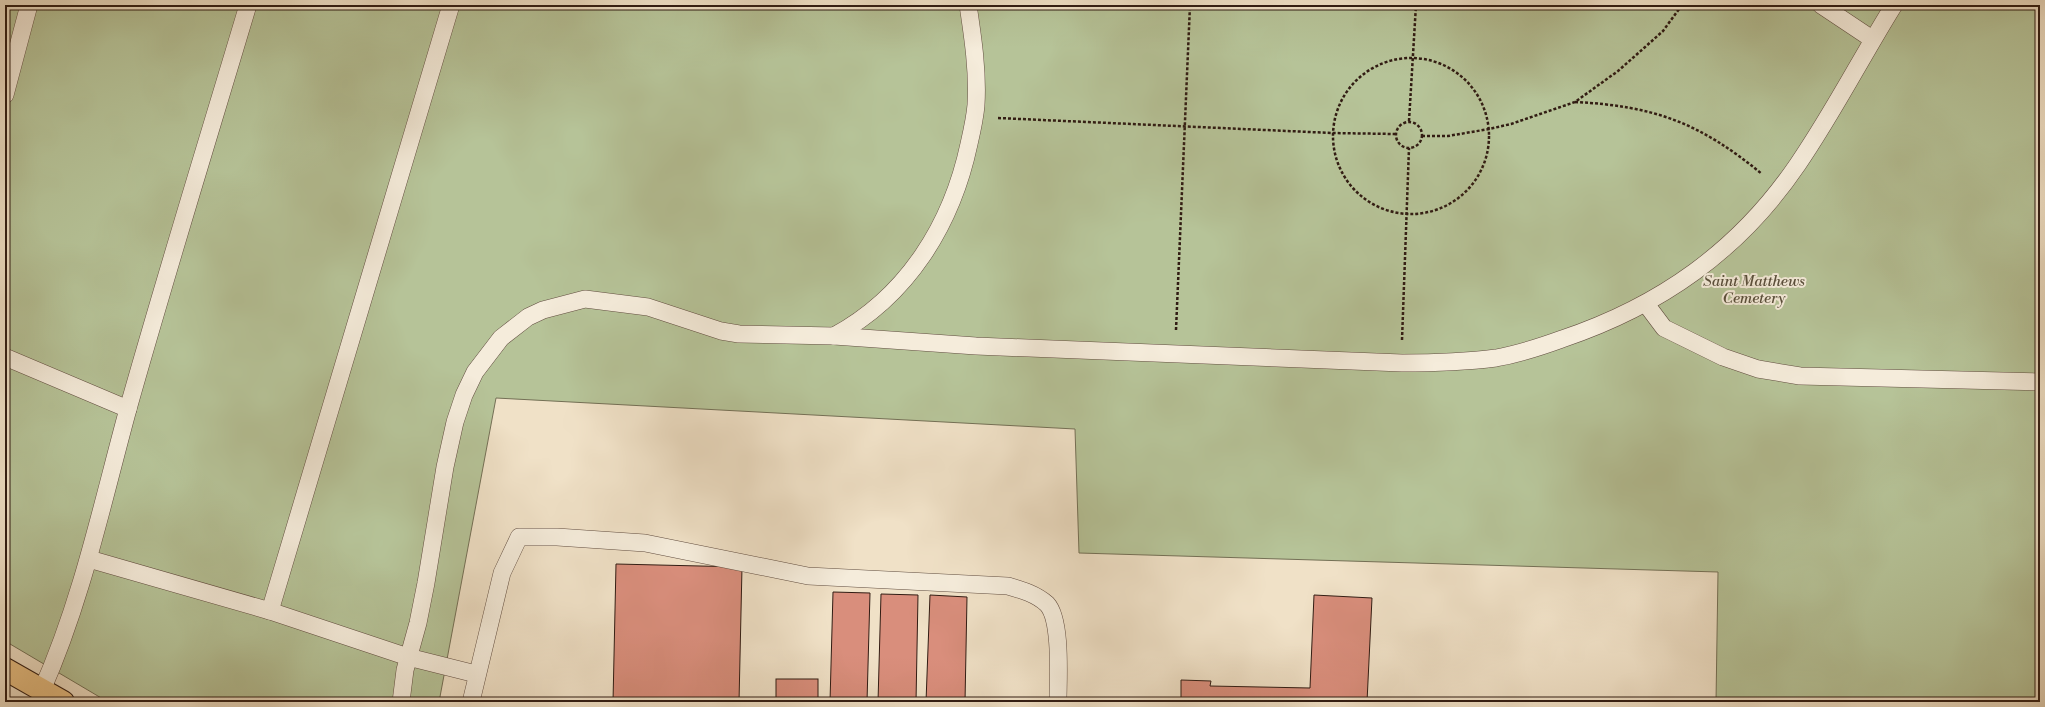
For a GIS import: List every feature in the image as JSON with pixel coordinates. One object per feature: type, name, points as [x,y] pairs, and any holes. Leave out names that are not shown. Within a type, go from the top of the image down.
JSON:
[{"type":"main road","points":[[5,670],[63,702]]},
{"type":"lane","points":[[5,95],[29,5]]},
{"type":"lane","points":[[42,690],[60,650],[89,559],[128,409],[248,5]]},
{"type":"lane","points":[[270,611],[451,5]]},
{"type":"lane","points":[[834,336],[859,322],[897,289],[909,276],[930,246],[943,222],[960,181],[974,117],[976,86],[974,47],[968,5]]},
{"type":"lane","points":[[1821,5],[1872,39]]},
{"type":"lane","points":[[401,702],[408,657],[424,590],[450,444],[462,402],[475,372],[488,352],[500,338],[528,317],[543,310],[585,299],[648,307],[721,331],[739,334],[834,336],[930,344],[1402,363],[1460,362],[1538,348],[1585,331],[1646,304],[1677,285],[1732,242],[1798,165],[1846,88],[1872,39],[1894,5]]},
{"type":"lane","points":[[1646,304],[1664,328],[1717,354],[1758,369],[1800,376],[2040,382]]},
{"type":"lane","points":[[5,357],[128,409]]},
{"type":"lane","points":[[471,702],[476,674],[502,573],[519,538],[557,537],[645,543],[808,576],[1008,586],[1031,593],[1048,605],[1057,629],[1058,702]]},
{"type":"lane","points":[[89,559],[270,611],[408,657],[476,674]]},
{"type":"path","points":[[1177,354],[1176,331],[1190,5]]},
{"type":"path","points":[[1410,121],[1416,5]]},
{"type":"path","points":[[1422,136],[1448,136],[1489,129],[1511,124],[1576,102],[1618,71],[1663,31],[1682,5]]},
{"type":"path","points":[[1413,58],[1441,64],[1463,77],[1479,97],[1486,114],[1489,129],[1488,152],[1481,172],[1471,186],[1456,200],[1442,208],[1424,213],[1406,214],[1388,211],[1367,201],[1353,189],[1342,174],[1334,154],[1332,133],[1337,109],[1345,92],[1358,78],[1374,66],[1392,60],[1413,58]]},
{"type":"path","points":[[1576,102],[1628,107],[1676,120],[1703,132],[1723,144],[1779,189]]},
{"type":"path","points":[[974,117],[1332,133],[1395,134]]},
{"type":"path","points":[[1410,121],[1419,125],[1422,136],[1417,146],[1409,148],[1400,146],[1395,134],[1399,125],[1410,121]]},
{"type":"path","points":[[1402,363],[1409,148]]},
{"type":"green space","name":"Saint Matthews Cemetery","points":[[5,5],[2040,5],[2040,702],[1716,702],[1718,572],[1079,553],[1075,429],[496,398],[439,702],[108,702],[5,641]]},
{"type":"building","points":[[616,564],[742,567],[739,702],[613,702]]},
{"type":"building","points":[[833,592],[870,593],[867,702],[830,702]]},
{"type":"building","points":[[881,594],[918,595],[916,702],[878,702]]},
{"type":"building","points":[[930,595],[967,597],[965,702],[926,702]]},
{"type":"building","points":[[1314,595],[1372,598],[1367,702],[1181,702],[1181,680],[1211,681],[1210,686],[1310,688]]},
{"type":"building","points":[[776,679],[818,679],[818,702],[776,702]]}]
